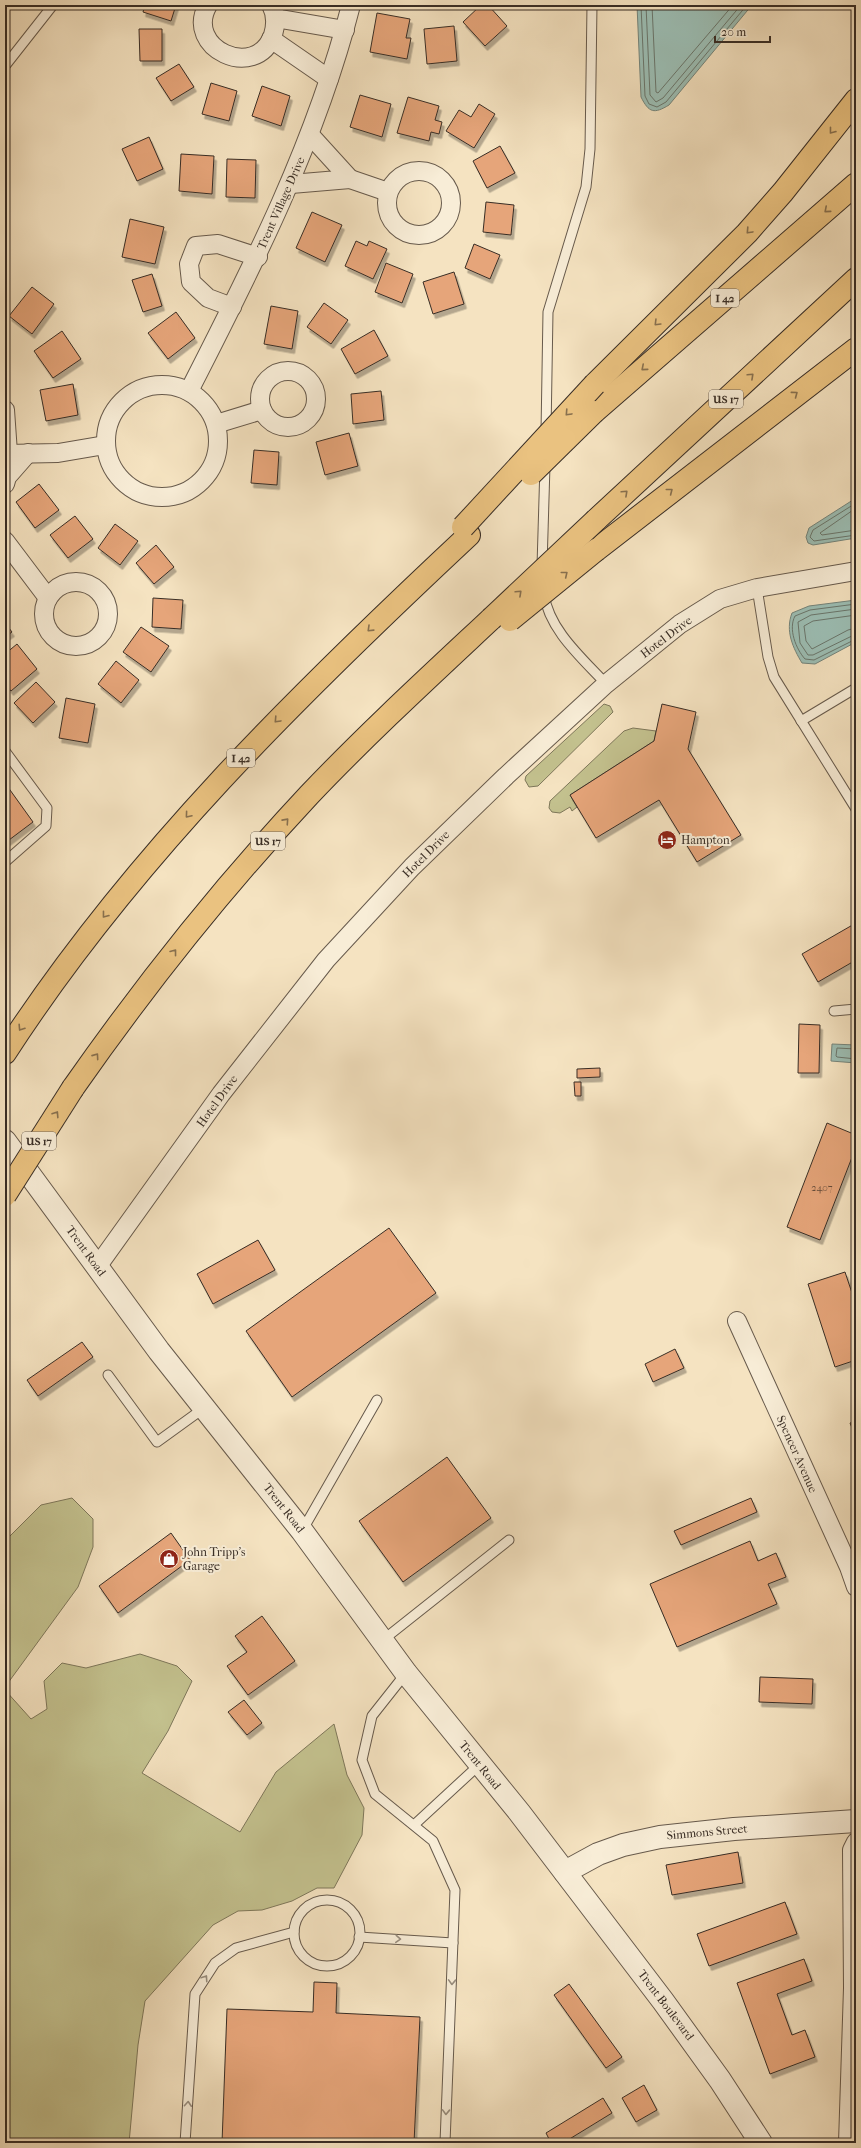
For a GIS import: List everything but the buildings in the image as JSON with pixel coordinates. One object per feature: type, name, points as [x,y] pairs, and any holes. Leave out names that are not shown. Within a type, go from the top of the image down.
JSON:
[{"type":"highway","points":[[466,531],[595,384],[747,232],[807,163],[856,100]]},
{"type":"highway","name":"I 42","points":[[5,1053],[38,1002],[106,913],[198,804],[290,707],[391,608],[466,531],[594,412],[856,184]]},
{"type":"highway","name":"US 17","points":[[5,1195],[73,1088],[116,1027],[180,943],[244,868],[309,796],[382,721],[491,627],[596,520],[856,279]]},
{"type":"highway","points":[[491,627],[596,550],[856,349]]},
{"type":"street","points":[[208,5],[204,20],[205,32],[210,43],[219,52],[230,57],[242,58],[259,52],[271,39],[273,12],[345,30]]},
{"type":"street","name":"Trent Village Drive","points":[[189,391],[258,257],[291,184],[329,79],[345,30],[351,5]]},
{"type":"street","points":[[271,39],[329,79]]},
{"type":"street","points":[[310,135],[350,179]]},
{"type":"street","points":[[291,184],[350,179],[388,192]]},
{"type":"street","points":[[232,308],[208,298],[191,282],[189,264],[196,246],[218,244],[258,257]]},
{"type":"street","points":[[156,385],[168,385],[189,391],[201,400],[210,411],[216,424],[219,443],[215,462],[205,478],[190,491],[172,497],[153,498],[135,492],[120,480],[110,464],[105,444],[107,427],[114,412],[125,398],[140,389],[156,385]]},
{"type":"street","points":[[5,410],[7,453],[58,453],[105,444]]},
{"type":"street","points":[[216,424],[262,410]]},
{"type":"street","points":[[5,484],[7,476],[28,453]]},
{"type":"street","points":[[5,541],[48,598]]},
{"type":"street","name":"Hotel Drive","points":[[97,1267],[221,1094],[326,960],[412,867],[506,776],[606,684],[680,624],[720,599],[757,588],[856,571]]},
{"type":"street","name":"Trent Road","points":[[5,1141],[158,1351],[302,1531],[406,1673],[565,1872]]},
{"type":"street","name":"Spencer Avenue","points":[[737,1321],[849,1567],[856,1586]]},
{"type":"street","name":"Simmons Street","points":[[565,1872],[610,1849],[660,1837],[734,1829],[856,1821]]},
{"type":"street","points":[[848,2143],[853,1980],[852,1850],[856,1842]]},
{"type":"street","name":"Trent Boulevard","points":[[565,1872],[664,2001],[720,2080],[761,2143]]},
{"type":"lane","points":[[5,66],[53,5]]},
{"type":"lane","points":[[592,5],[590,148],[586,187],[548,312],[542,579],[546,610],[566,640],[606,684]]},
{"type":"lane","points":[[757,588],[768,657],[774,677],[856,809]]},
{"type":"lane","points":[[801,721],[856,688]]},
{"type":"lane","points":[[5,751],[47,808],[46,826],[5,862]]},
{"type":"lane","points":[[834,1011],[856,1009]]},
{"type":"lane","points":[[108,1375],[157,1442],[204,1408]]},
{"type":"lane","points":[[302,1531],[377,1400]]},
{"type":"lane","points":[[383,1640],[509,1540]]},
{"type":"lane","points":[[406,1673],[372,1716],[362,1760],[375,1794],[433,1841],[455,1890],[445,2143]]},
{"type":"lane","points":[[414,1825],[479,1765]]},
{"type":"lane","points":[[329,1901],[339,1903],[348,1908],[355,1916],[359,1926],[359,1937],[356,1948],[350,1957],[341,1963],[330,1966],[318,1965],[308,1961],[300,1953],[295,1943],[294,1932],[296,1922],[301,1913],[309,1906],[319,1902],[329,1901]]},
{"type":"lane","points":[[186,2143],[195,1994],[215,1963],[236,1948],[294,1932]]},
{"type":"lane","points":[[359,1937],[453,1943]]},
{"type":"shaded area","points":[[604,704],[610,706],[613,712],[538,786],[529,787],[525,780],[526,776]]},
{"type":"shaded area","points":[[633,728],[656,731],[654,741],[570,795],[577,807],[572,811],[570,807],[560,813],[552,812],[549,808],[550,801],[624,731]]},
{"type":"shaded area","points":[[72,1498],[93,1519],[93,1547],[78,1587],[5,1687],[5,1541],[41,1505]]},
{"type":"shaded area","points":[[140,1654],[177,1666],[192,1681],[168,1731],[142,1773],[240,1832],[276,1772],[334,1724],[347,1775],[364,1808],[362,1835],[334,1888],[317,1888],[292,1901],[262,1910],[238,1911],[213,1925],[145,2001],[138,2045],[129,2143],[5,2143],[5,1690],[31,1719],[47,1709],[44,1681],[62,1663],[86,1668]]},
{"type":"water","points":[[637,5],[752,5],[669,105],[656,111],[649,109],[641,97]]},
{"type":"water","points":[[856,498],[856,538],[813,545],[808,543],[806,537],[809,528]]},
{"type":"water","points":[[856,600],[856,642],[815,664],[802,663],[791,639],[789,626],[792,613],[809,606]]},
{"type":"water","points":[[832,1044],[856,1045],[856,1063],[831,1061]]},
{"type":"place","name":"Hampton","points":[[667,840]]},
{"type":"place","name":"John Tripp's Garage","points":[[169,1559]]}]
